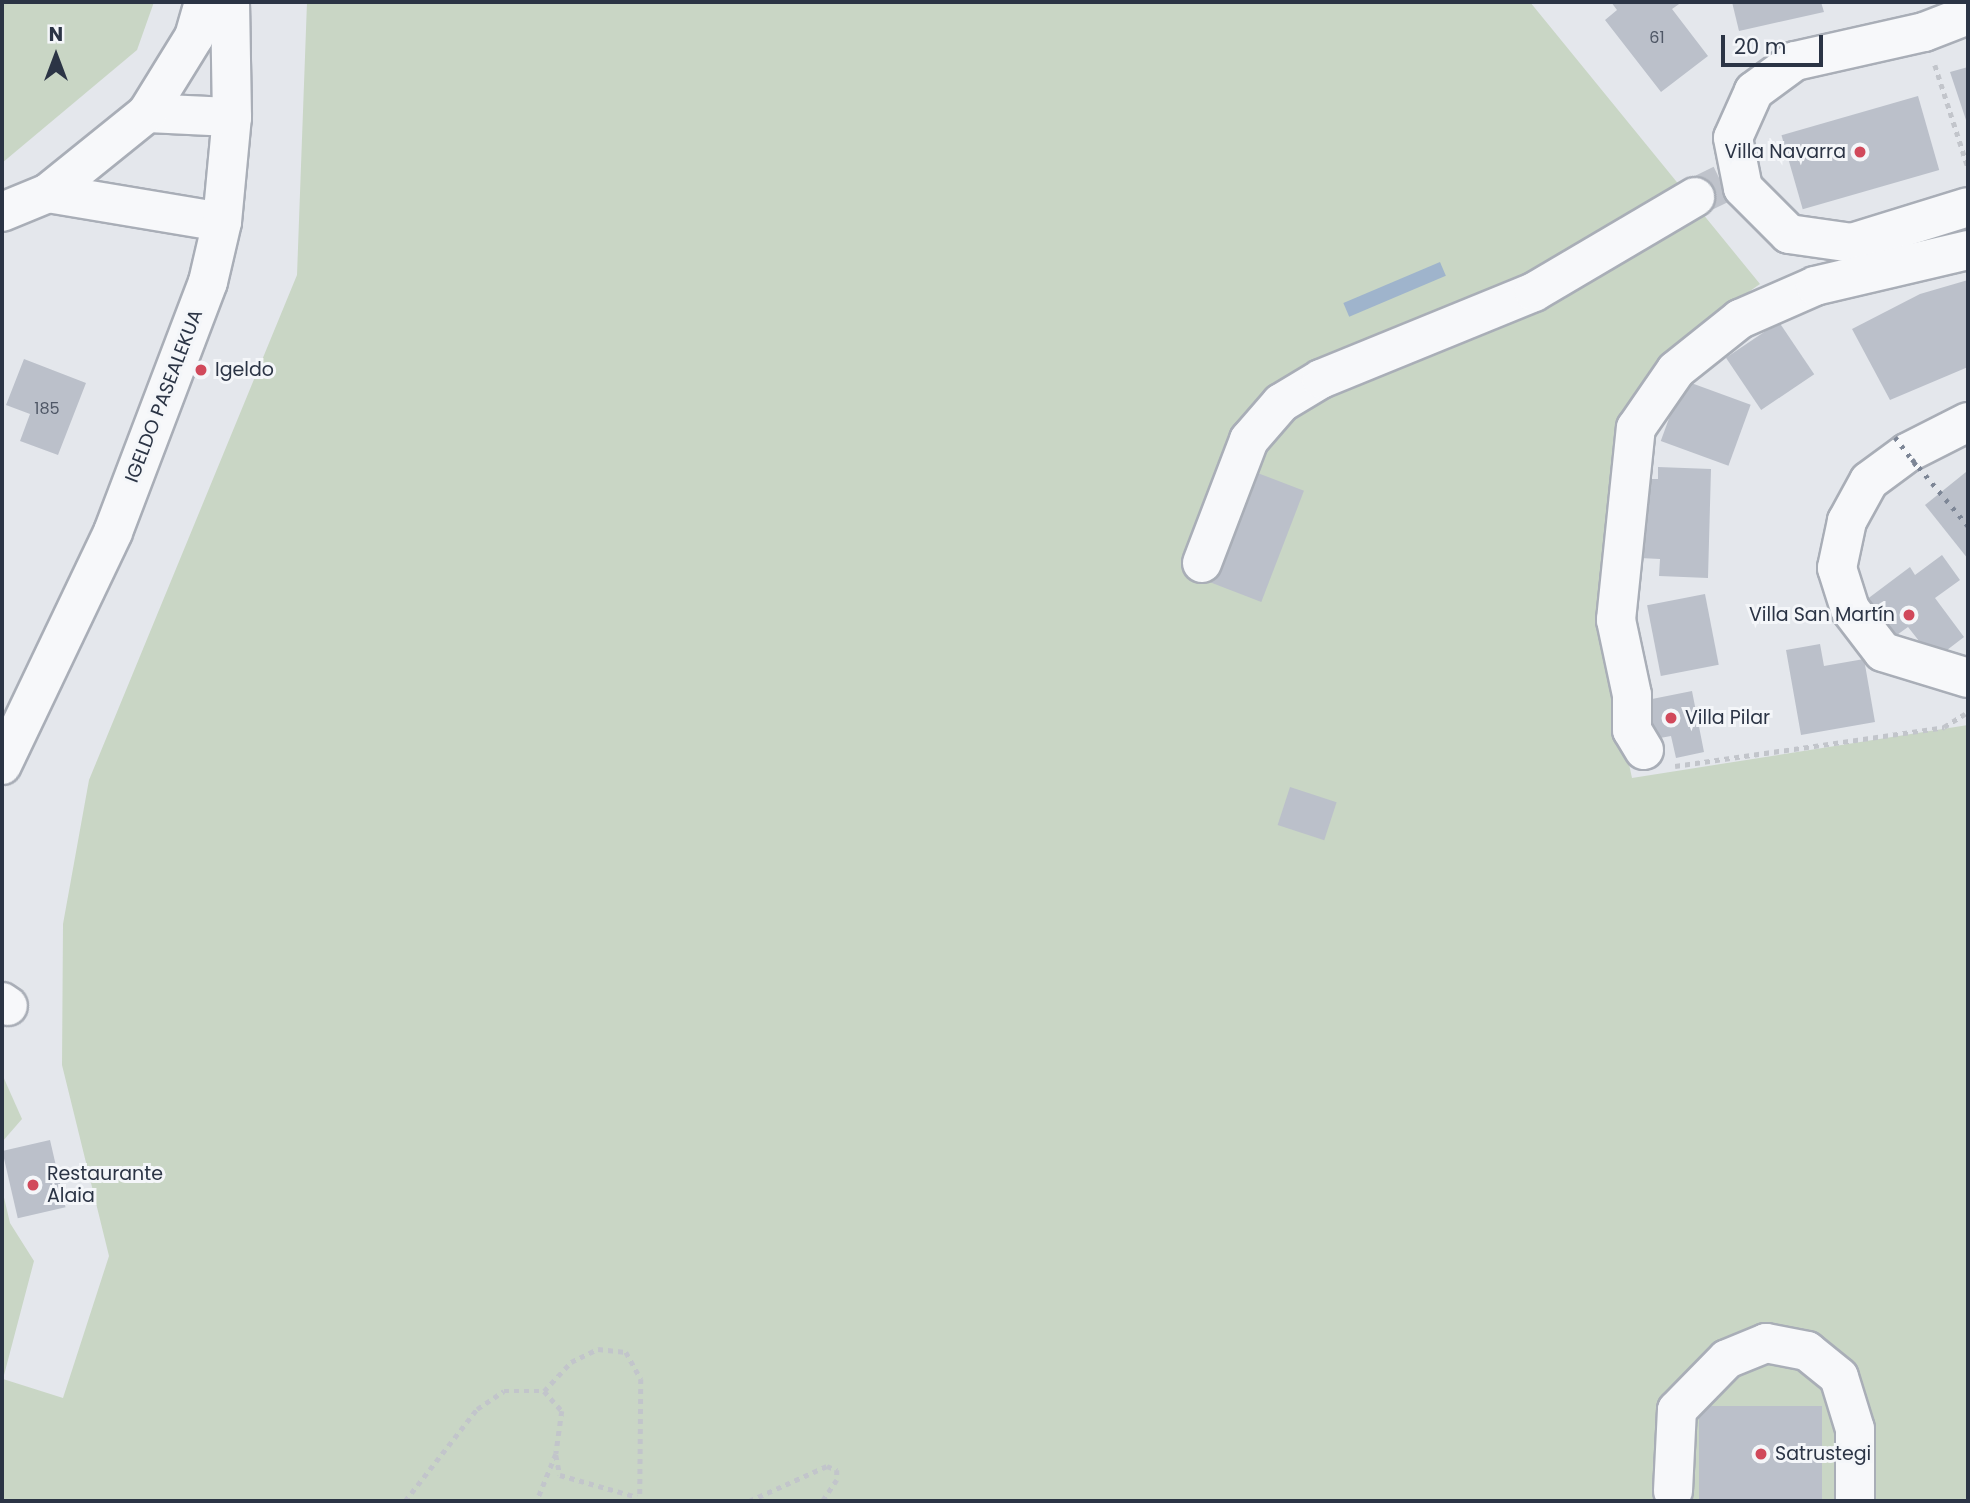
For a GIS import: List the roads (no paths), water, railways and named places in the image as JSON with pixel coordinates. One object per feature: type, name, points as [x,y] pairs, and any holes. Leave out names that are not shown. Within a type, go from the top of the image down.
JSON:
[{"type":"street","points":[[2,212],[48,193],[147,113],[194,37],[204,2]]},
{"type":"street","name":"IGELDO PASEALEKUA","points":[[2,765],[113,532],[208,282],[222,222],[232,117],[230,2]]},
{"type":"street","points":[[1719,184],[1733,138],[1754,91],[1795,61],[1924,32],[1968,15]]},
{"type":"street","points":[[147,113],[232,117]]},
{"type":"street","points":[[1202,564],[1249,440],[1281,403],[1321,379],[1535,292],[1719,184],[1743,188],[1789,234],[1852,243],[1968,207]]},
{"type":"street","points":[[48,193],[222,222]]},
{"type":"street","points":[[1644,750],[1632,730],[1632,695],[1616,620],[1636,428],[1676,370],[1740,319],[1815,286],[1968,250]]},
{"type":"street","points":[[1968,422],[1907,453],[1868,481],[1847,521],[1837,568],[1850,610],[1883,652],[1968,678]]},
{"type":"street","points":[[1673,1491],[1677,1410],[1727,1359],[1766,1343],[1807,1351],[1839,1377],[1855,1429],[1855,1501]]},
{"type":"water","points":[[1440,262],[1446,276],[1349,317],[1343,303]]},
{"type":"tunnel","points":[[1695,197],[1722,184]]},
{"type":"railway","points":[[1895,437],[1917,466]]},
{"type":"railway","points":[[1912,459],[1968,526]]},
{"type":"place","name":"Villa Navarra","points":[[1860,152]]},
{"type":"place","name":"Igeldo","points":[[201,370]]},
{"type":"place","name":"Villa San Martín","points":[[1909,615]]},
{"type":"place","name":"Villa Pilar","points":[[1671,718]]},
{"type":"place","name":"Restaurante Alaia","points":[[33,1185]]},
{"type":"place","name":"Satrustegi","points":[[1761,1454]]}]
